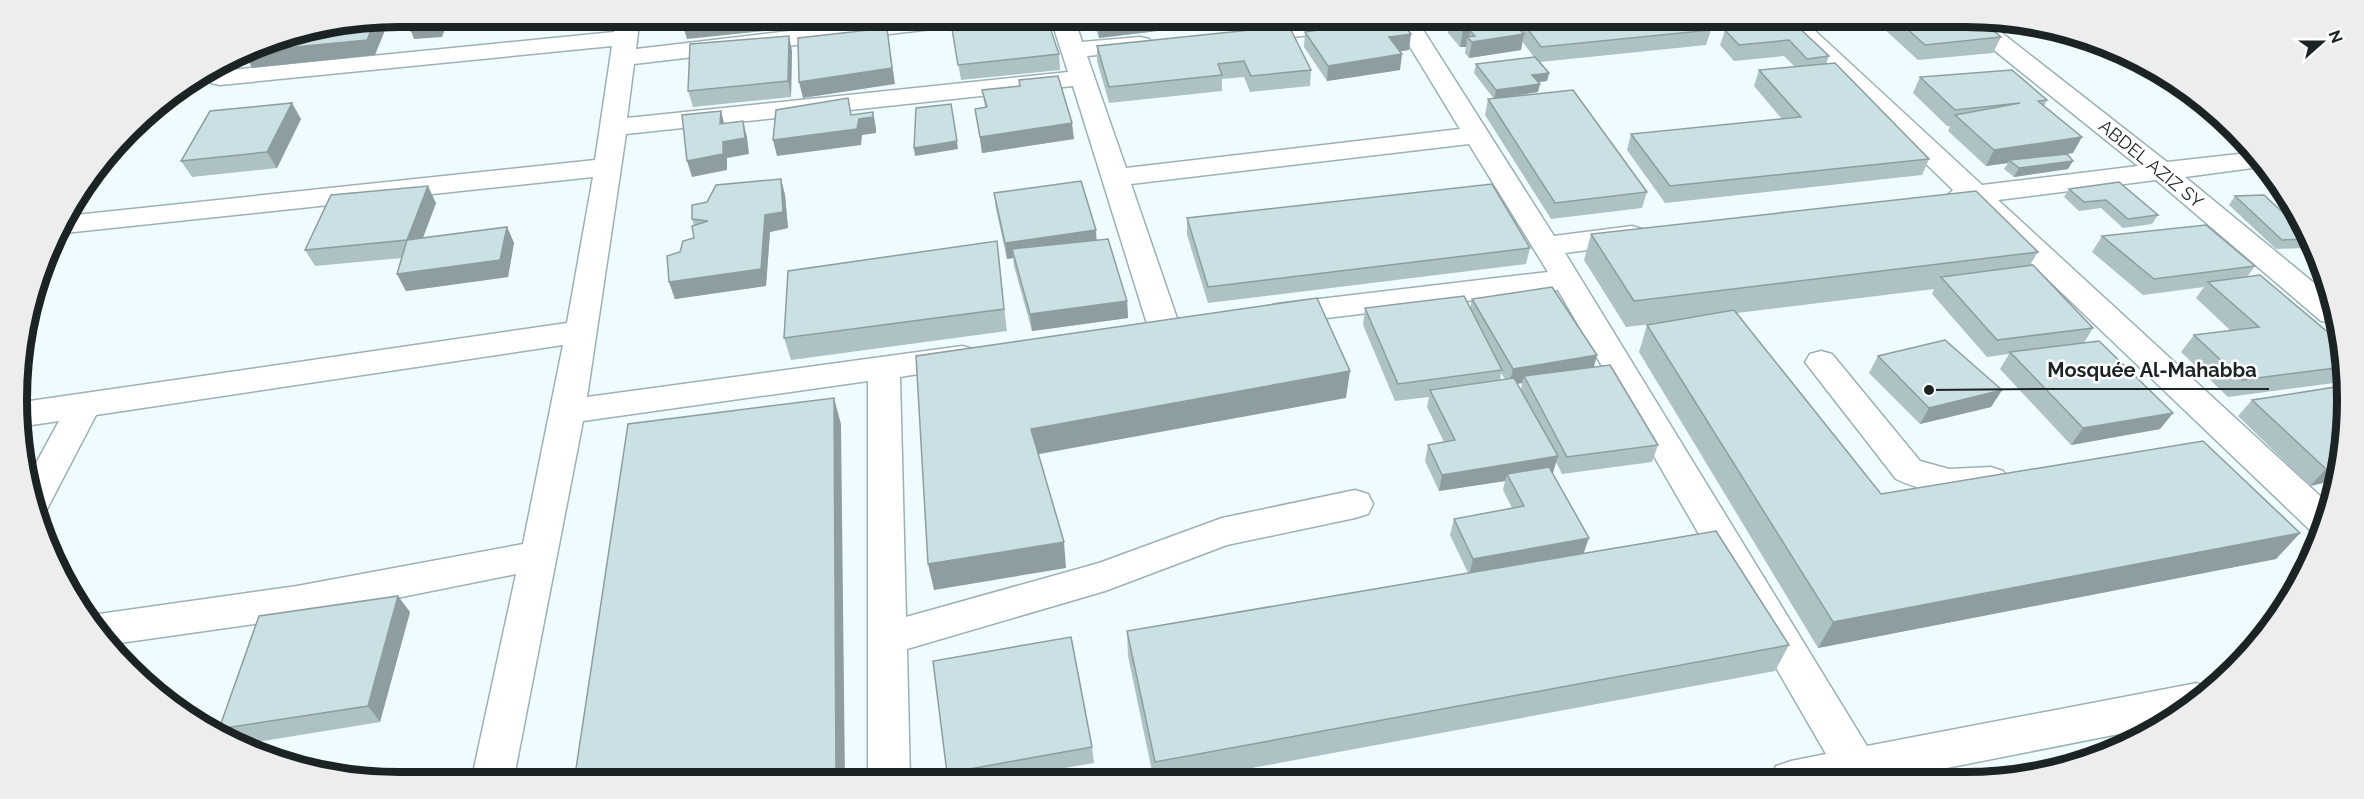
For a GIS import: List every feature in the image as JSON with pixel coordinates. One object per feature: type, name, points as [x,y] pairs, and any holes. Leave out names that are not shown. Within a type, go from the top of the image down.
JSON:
[{"type":"street","points":[[223,71],[625,38],[804,27]]},
{"type":"street","points":[[1065,27],[1164,328]]},
{"type":"street","points":[[1227,36],[1327,27]]},
{"type":"street","points":[[1409,27],[1545,246],[1568,279],[1856,767]]},
{"type":"street","points":[[1797,27],[2318,516]]},
{"type":"street","name":"ABDEL AZIZ SY","points":[[1980,28],[2160,170],[2325,308]]},
{"type":"street","points":[[494,772],[568,411],[579,332],[608,167],[625,38]]},
{"type":"street","points":[[1072,50],[1167,41]]},
{"type":"street","points":[[614,127],[1082,78]]},
{"type":"street","points":[[1114,178],[1477,135]]},
{"type":"street","points":[[1930,200],[2250,160]]},
{"type":"street","points":[[71,225],[608,167]]},
{"type":"street","points":[[1545,246],[1662,232]]},
{"type":"street","points":[[1247,318],[1568,279]]},
{"type":"street","points":[[28,413],[579,332]]},
{"type":"street","points":[[568,411],[989,353]]},
{"type":"street","points":[[1821,362],[1908,470],[1927,479],[1953,485],[2023,476]]},
{"type":"street","points":[[884,368],[889,772]]},
{"type":"street","points":[[39,491],[85,404]]},
{"type":"street","points":[[2211,452],[2246,448]]},
{"type":"street","points":[[887,639],[1105,576],[1222,532],[1355,504]]},
{"type":"street","points":[[106,629],[297,603],[539,555]]},
{"type":"street","points":[[1831,772],[2176,706]]},
{"type":"building","points":[[412,27],[439,27],[439,28],[411,31]]},
{"type":"building","points":[[952,27],[1050,27],[1059,54],[958,65]]},
{"type":"building","points":[[1290,27],[1311,70],[1251,76],[1244,61],[1218,64],[1222,75],[1109,87],[1097,46]]},
{"type":"building","points":[[1338,27],[1405,27],[1411,34],[1389,37],[1402,54],[1328,66],[1305,32]]},
{"type":"building","points":[[1459,27],[1517,27],[1524,34],[1472,42],[1467,37],[1475,36],[1470,31],[1463,32]]},
{"type":"building","points":[[1526,27],[1708,27],[1711,30],[1541,47]]},
{"type":"building","points":[[1798,27],[1829,56],[1807,59],[1789,40],[1739,45],[1725,30]]},
{"type":"building","points":[[1905,27],[1990,28],[2001,37],[1925,45]]},
{"type":"building","points":[[372,28],[367,40],[274,49],[327,34]]},
{"type":"building","points":[[887,28],[892,68],[799,82],[798,38]]},
{"type":"building","points":[[789,36],[788,81],[688,91],[690,44]]},
{"type":"building","points":[[1535,57],[1549,73],[1532,75],[1540,84],[1496,90],[1476,64]]},
{"type":"building","points":[[1835,63],[1929,159],[1670,186],[1631,134],[1801,117],[1759,70]]},
{"type":"building","points":[[2012,70],[2047,100],[2038,101],[2082,137],[1994,150],[1955,115],[2020,103],[1955,110],[1920,77]]},
{"type":"building","points":[[1058,76],[1072,123],[980,137],[975,109],[987,107],[982,90],[1020,86],[1019,80]]},
{"type":"building","points":[[1573,90],[1647,192],[1555,203],[1488,99]]},
{"type":"building","points":[[848,98],[851,115],[873,112],[873,117],[859,119],[857,129],[773,140],[776,110]]},
{"type":"building","points":[[292,103],[267,152],[181,161],[210,111]]},
{"type":"building","points":[[951,104],[957,141],[914,148],[916,108]]},
{"type":"building","points":[[721,111],[720,124],[743,121],[745,138],[723,142],[723,154],[687,161],[682,115]]},
{"type":"building","points":[[2067,154],[2073,161],[2019,168],[2009,160]]},
{"type":"building","points":[[781,179],[783,212],[765,215],[761,269],[669,282],[667,256],[680,252],[683,241],[694,238],[692,226],[708,221],[692,219],[692,205],[707,202],[716,185]]},
{"type":"building","points":[[1081,181],[1096,230],[1005,243],[994,193]]},
{"type":"building","points":[[2119,182],[2158,215],[2128,219],[2106,200],[2084,202],[2069,189]]},
{"type":"building","points":[[1492,184],[1530,248],[1208,287],[1187,218]]},
{"type":"building","points":[[428,186],[407,240],[305,250],[331,195]]},
{"type":"building","points":[[1976,191],[2038,252],[1634,301],[1591,234]]},
{"type":"building","points":[[2264,195],[2291,220],[2301,239],[2282,240],[2235,196]]},
{"type":"building","points":[[2206,225],[2255,266],[2154,279],[2102,236]]},
{"type":"building","points":[[507,227],[500,260],[397,274],[407,240]]},
{"type":"building","points":[[1108,239],[1127,301],[1030,314],[1012,249]]},
{"type":"building","points":[[997,241],[1004,309],[784,338],[788,271]]},
{"type":"building","points":[[2033,265],[2093,328],[1997,340],[1941,277]]},
{"type":"building","points":[[2260,275],[2331,335],[2335,368],[2242,380],[2194,335],[2259,327],[2208,282]]},
{"type":"building","points":[[1552,287],[1597,355],[1513,369],[1472,299]]},
{"type":"building","points":[[1464,296],[1502,370],[1398,384],[1365,308]]},
{"type":"building","points":[[1317,298],[1350,371],[1031,429],[1064,542],[928,564],[916,356]]},
{"type":"building","points":[[1734,310],[1881,494],[2203,441],[2300,533],[1833,622],[1647,325]]},
{"type":"building","points":[[1945,340],[2002,390],[1929,408],[1878,356]]},
{"type":"building","points":[[2099,341],[2173,413],[2083,428],[2010,352]]},
{"type":"building","points":[[1610,365],[1658,445],[1567,457],[1524,376]]},
{"type":"building","points":[[1514,378],[1558,456],[1442,475],[1428,445],[1455,440],[1430,390]]},
{"type":"building","points":[[2336,387],[2336,424],[2331,468],[2326,469],[2252,400]]},
{"type":"building","points":[[834,398],[836,772],[576,772],[628,424]]},
{"type":"building","points":[[1549,467],[1589,538],[1473,559],[1454,519],[1524,506],[1507,474]]},
{"type":"building","points":[[1716,531],[1789,645],[1155,762],[1127,631]]},
{"type":"building","points":[[398,596],[368,706],[224,728],[220,726],[259,616]]},
{"type":"building","points":[[1071,637],[1092,747],[947,772],[933,661]]},
{"type":"place","name":"Mosquée Al-Mahabba","points":[[1929,390]]}]
